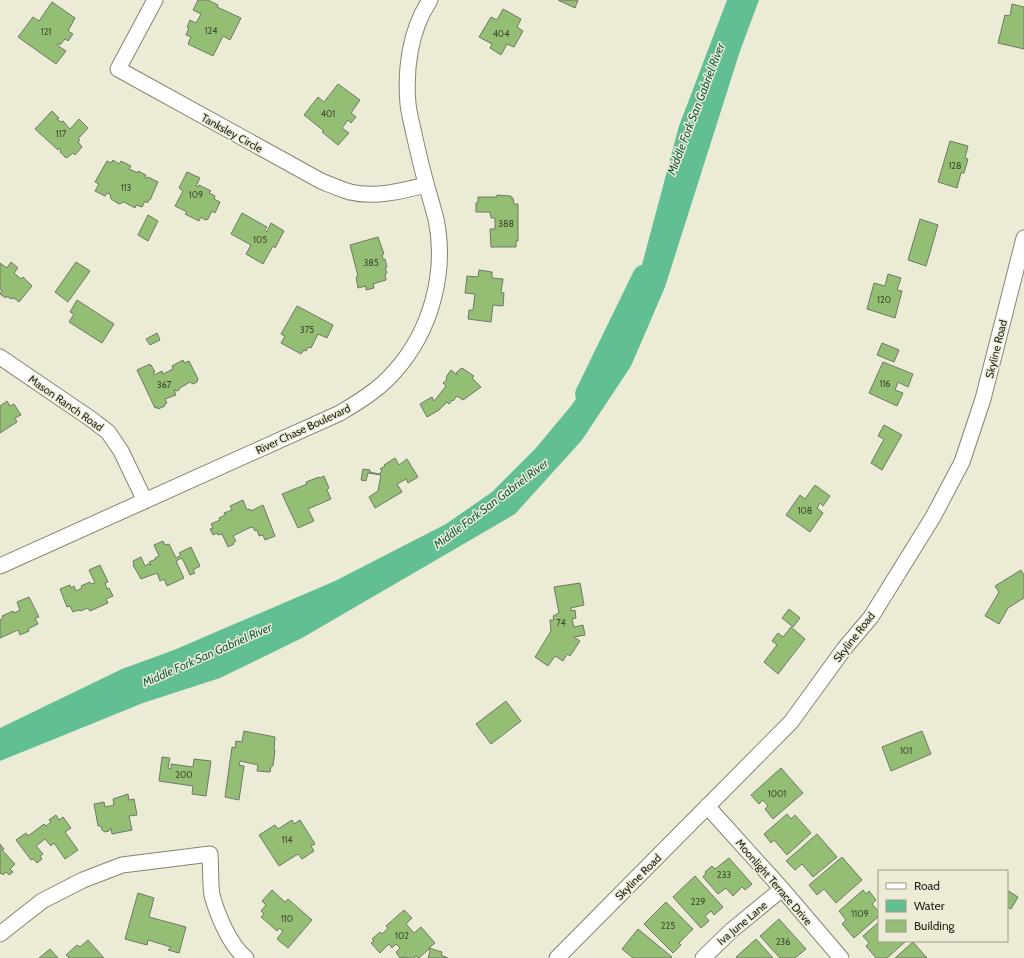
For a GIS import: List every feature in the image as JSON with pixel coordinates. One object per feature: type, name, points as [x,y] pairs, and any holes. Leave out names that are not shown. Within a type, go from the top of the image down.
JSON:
[{"type":"street","name":"Tanksley Circle","points":[[155,0],[118,69],[236,136],[321,181],[350,192],[373,195],[405,191],[426,185]]},
{"type":"street","name":"River Chase Boulevard","points":[[0,566],[340,413],[372,393],[395,372],[416,342],[431,308],[438,280],[439,252],[436,220],[426,185],[408,106],[407,73],[412,41],[430,0]]},
{"type":"street","name":"Skyline Road","points":[[557,958],[791,722],[870,616],[944,499],[962,462],[983,399],[1024,238]]},
{"type":"street","name":"Mason Ranch Road","points":[[0,358],[108,432],[121,451],[145,501]]},
{"type":"street","name":"Moonlight Terrace Drive","points":[[707,806],[782,889],[841,958]]},
{"type":"street","points":[[0,934],[42,901],[83,880],[122,865],[210,854],[212,894],[218,912],[231,940],[246,958]]},
{"type":"street","name":"Iva June Lane","points":[[703,958],[732,930],[782,889]]},
{"type":"water","points":[[727,0],[759,0],[740,51],[665,287],[631,366],[582,440],[515,514],[302,638],[220,678],[143,703],[0,761],[0,728],[122,669],[174,650],[335,581],[446,524],[492,492],[535,449],[571,406],[613,346],[635,291],[679,126]]},
{"type":"building","points":[[198,0],[208,0],[218,5],[217,7],[241,18],[230,40],[223,36],[213,56],[188,44],[191,37],[186,35],[190,20],[196,23],[201,14],[193,10]]},
{"type":"building","points":[[558,0],[578,0],[575,8]]},
{"type":"building","points":[[52,2],[75,18],[68,31],[73,34],[68,41],[65,39],[60,45],[58,43],[57,45],[66,51],[56,64],[18,37],[33,17],[39,21]]},
{"type":"building","points":[[1012,4],[1024,7],[1024,49],[998,43],[1005,15],[1010,16]]},
{"type":"building","points":[[503,9],[521,19],[517,27],[523,31],[514,47],[507,44],[501,55],[490,48],[492,44],[479,37],[491,17],[497,20]]},
{"type":"building","points":[[338,84],[360,100],[351,113],[356,117],[351,123],[348,120],[342,128],[349,133],[338,145],[322,132],[324,131],[304,115],[318,97],[324,102]]},
{"type":"building","points":[[52,111],[59,118],[57,119],[61,122],[63,121],[70,129],[79,119],[88,128],[78,139],[80,140],[78,142],[82,147],[75,155],[73,153],[66,158],[60,152],[61,149],[59,148],[58,150],[35,129]]},
{"type":"building","points":[[950,141],[968,146],[965,158],[968,159],[964,173],[961,173],[957,188],[938,182]]},
{"type":"building","points":[[113,160],[119,164],[121,161],[131,166],[129,169],[138,173],[138,171],[146,175],[145,177],[158,182],[150,200],[147,203],[145,201],[142,207],[136,205],[135,208],[124,202],[119,204],[111,199],[110,194],[107,193],[105,196],[95,191],[99,184],[95,182],[107,161],[111,163]]},
{"type":"building","points":[[187,172],[200,178],[196,186],[198,187],[199,185],[211,191],[209,193],[215,196],[214,199],[220,202],[215,213],[212,211],[208,219],[205,220],[201,217],[199,221],[185,214],[187,212],[175,206],[183,191],[179,188]]},
{"type":"building","points":[[497,195],[511,196],[514,204],[518,204],[518,241],[516,241],[516,247],[491,247],[490,229],[495,229],[495,218],[491,218],[490,212],[476,212],[478,197],[497,197]]},
{"type":"building","points":[[242,213],[267,227],[265,230],[267,232],[271,223],[284,231],[275,248],[273,246],[263,264],[246,254],[251,245],[231,234]]},
{"type":"building","points":[[148,215],[158,221],[148,241],[138,235]]},
{"type":"building","points":[[920,219],[938,225],[926,266],[908,260]]},
{"type":"building","points":[[378,237],[384,254],[382,255],[383,259],[385,259],[387,267],[385,268],[387,273],[385,274],[386,280],[373,284],[374,288],[366,290],[366,286],[358,288],[356,277],[358,276],[350,245]]},
{"type":"building","points":[[11,262],[18,268],[14,273],[21,279],[23,277],[32,286],[19,302],[14,298],[11,299],[7,296],[6,298],[0,294],[2,291],[0,289],[0,263],[7,268]]},
{"type":"building","points":[[76,262],[90,271],[68,302],[55,292]]},
{"type":"building","points":[[479,270],[492,272],[492,278],[503,279],[501,292],[504,293],[503,306],[493,305],[491,322],[468,319],[469,310],[473,310],[475,294],[465,293],[467,276],[478,277]]},
{"type":"building","points":[[888,274],[901,278],[897,290],[902,291],[895,318],[867,309],[874,283],[885,286]]},
{"type":"building","points":[[77,300],[114,324],[102,343],[69,322],[74,314],[70,312]]},
{"type":"building","points":[[297,306],[333,325],[327,338],[318,334],[311,348],[308,347],[306,351],[304,350],[301,354],[281,343],[285,336],[281,334]]},
{"type":"building","points":[[157,333],[160,340],[150,345],[146,339]]},
{"type":"building","points":[[882,343],[899,350],[894,362],[877,355]]},
{"type":"building","points":[[183,360],[184,363],[189,361],[198,379],[197,382],[193,384],[190,382],[178,391],[174,390],[176,395],[165,399],[167,403],[164,405],[165,406],[158,409],[157,407],[155,408],[137,370],[150,364],[155,372],[153,373],[154,375],[162,371],[163,374],[173,369],[172,366]]},
{"type":"building","points":[[883,362],[913,374],[908,387],[898,382],[895,390],[903,393],[897,406],[869,393]]},
{"type":"building","points":[[462,368],[474,376],[472,378],[481,387],[463,400],[457,396],[449,404],[447,402],[439,410],[427,417],[420,404],[432,397],[434,401],[446,386],[443,383],[447,379],[446,377],[451,370],[457,375],[456,373]]},
{"type":"building","points":[[7,401],[10,406],[14,404],[21,415],[15,418],[17,422],[0,433],[0,406]]},
{"type":"building","points":[[884,425],[902,435],[882,470],[871,463],[884,439],[878,436]]},
{"type":"building","points":[[395,458],[399,465],[407,459],[418,477],[408,483],[406,479],[397,484],[402,492],[375,508],[369,497],[378,491],[381,475],[368,473],[366,481],[361,480],[363,469],[379,474],[382,471],[380,469],[385,466],[384,465]]},
{"type":"building","points":[[324,476],[329,488],[327,490],[331,499],[308,509],[314,521],[298,528],[282,494],[307,484],[306,482]]},
{"type":"building","points":[[815,485],[830,496],[823,506],[820,503],[817,508],[823,513],[810,532],[786,515],[800,495],[805,499]]},
{"type":"building","points":[[243,500],[247,510],[250,509],[251,511],[263,505],[275,536],[265,540],[263,535],[259,536],[257,530],[255,531],[253,527],[233,536],[236,541],[228,547],[222,534],[218,535],[217,533],[213,535],[210,529],[213,528],[211,524],[220,520],[219,518],[225,515],[224,513],[232,510],[230,506]]},
{"type":"building","points":[[163,541],[165,545],[169,544],[176,558],[181,555],[179,553],[191,547],[200,566],[193,570],[195,573],[190,575],[182,558],[176,561],[184,578],[167,586],[164,579],[160,581],[157,573],[141,579],[133,565],[133,561],[141,557],[145,566],[148,564],[151,565],[149,562],[159,556],[154,545]]},
{"type":"building","points":[[100,565],[108,582],[105,583],[107,589],[109,588],[113,596],[106,599],[108,603],[90,611],[88,608],[73,612],[70,606],[67,607],[60,589],[70,585],[71,588],[74,586],[76,591],[82,588],[81,586],[90,582],[91,584],[95,583],[89,570]]},
{"type":"building","points":[[1021,570],[1024,575],[1024,598],[1008,608],[999,624],[985,616],[999,592],[995,586]]},
{"type":"building","points":[[580,583],[584,605],[571,608],[571,611],[575,610],[576,618],[572,619],[574,627],[583,625],[585,635],[574,637],[580,641],[570,656],[567,654],[563,661],[555,656],[548,666],[535,657],[551,631],[550,620],[554,620],[553,616],[559,613],[554,587]]},
{"type":"building","points":[[29,597],[39,617],[35,618],[38,624],[28,629],[29,631],[20,635],[18,630],[0,638],[0,620],[3,618],[2,616],[13,611],[14,613],[20,610],[17,602]]},
{"type":"building","points":[[789,609],[800,618],[793,627],[782,618]]},
{"type":"building","points":[[791,627],[805,639],[778,674],[764,662],[777,645],[772,641],[778,633],[783,637]]},
{"type":"building","points":[[506,701],[521,721],[491,744],[476,724]]},
{"type":"building","points":[[244,731],[275,737],[275,750],[273,766],[271,766],[270,772],[257,771],[258,765],[240,761],[239,765],[244,766],[239,800],[225,797],[232,747],[235,748],[236,741],[242,742]]},
{"type":"building","points":[[922,731],[931,754],[891,771],[882,747]]},
{"type":"building","points":[[162,757],[170,758],[168,768],[171,769],[171,764],[193,767],[194,759],[211,761],[206,796],[192,794],[193,786],[159,781]]},
{"type":"building","points":[[781,768],[803,793],[773,819],[765,809],[768,806],[763,800],[759,804],[751,795]]},
{"type":"building","points":[[128,794],[129,800],[134,799],[137,815],[129,816],[132,830],[112,834],[111,828],[109,831],[105,832],[102,830],[101,826],[98,826],[94,804],[104,802],[105,807],[114,805],[113,799]]},
{"type":"building","points":[[787,814],[791,819],[795,815],[811,833],[787,855],[774,840],[771,843],[764,834]]},
{"type":"building","points":[[56,815],[59,820],[63,817],[71,828],[65,832],[78,850],[65,859],[54,843],[51,846],[45,839],[36,846],[43,854],[40,856],[42,859],[37,863],[33,859],[31,860],[16,840],[26,833],[28,836],[44,824],[46,826],[51,822],[49,820]]},
{"type":"building","points":[[292,820],[294,824],[300,820],[315,844],[311,846],[314,851],[302,859],[298,854],[279,866],[259,835],[275,825],[278,829]]},
{"type":"building","points":[[817,834],[837,857],[813,877],[802,864],[795,870],[786,861]]},
{"type":"building","points":[[0,844],[4,849],[2,850],[15,864],[10,869],[13,872],[9,875],[6,872],[3,875],[1,873],[0,874]]},
{"type":"building","points":[[842,857],[862,880],[836,903],[824,889],[817,895],[809,885]]},
{"type":"building","points":[[729,858],[752,884],[745,890],[742,887],[733,896],[726,888],[718,894],[703,877],[706,873],[705,872],[712,866],[715,869]]},
{"type":"building","points":[[695,876],[723,907],[714,915],[711,911],[705,916],[709,921],[701,928],[673,897]]},
{"type":"building","points":[[272,890],[285,902],[288,899],[312,920],[288,948],[277,939],[283,931],[279,928],[277,931],[261,917],[264,914],[261,911],[266,905],[262,901]]},
{"type":"building","points":[[863,890],[866,894],[869,891],[876,900],[872,904],[878,911],[878,917],[854,938],[842,924],[846,920],[839,911]]},
{"type":"building","points":[[1008,891],[1018,897],[1011,909],[1008,908]]},
{"type":"building","points":[[138,893],[154,898],[149,917],[186,927],[179,953],[168,950],[171,947],[148,940],[147,945],[125,939]]},
{"type":"building","points":[[666,902],[693,929],[679,943],[681,945],[673,953],[644,924]]},
{"type":"building","points":[[404,910],[412,918],[406,924],[414,933],[421,927],[435,943],[429,948],[442,952],[441,955],[448,958],[428,958],[430,951],[429,949],[419,958],[416,956],[414,958],[400,958],[396,952],[400,948],[396,944],[392,948],[389,944],[380,953],[371,943],[374,941],[372,939],[380,932],[382,934],[388,928],[386,926]]},
{"type":"building","points":[[779,919],[806,949],[795,958],[780,958],[760,936]]},
{"type":"building","points":[[878,923],[878,942],[905,942],[887,958],[876,958],[866,946],[869,943],[863,936]]},
{"type":"building","points":[[638,929],[672,957],[633,958],[622,949]]},
{"type":"building","points":[[756,939],[773,958],[736,957]]},
{"type":"building","points":[[88,940],[104,958],[68,958],[69,957],[66,955],[77,945],[80,947]]},
{"type":"building","points":[[913,942],[927,958],[895,958]]},
{"type":"building","points":[[50,949],[58,958],[39,958]]},
{"type":"waterway","name":"Middle Fork San Gabriel River","points":[[585,394],[643,275]]}]
